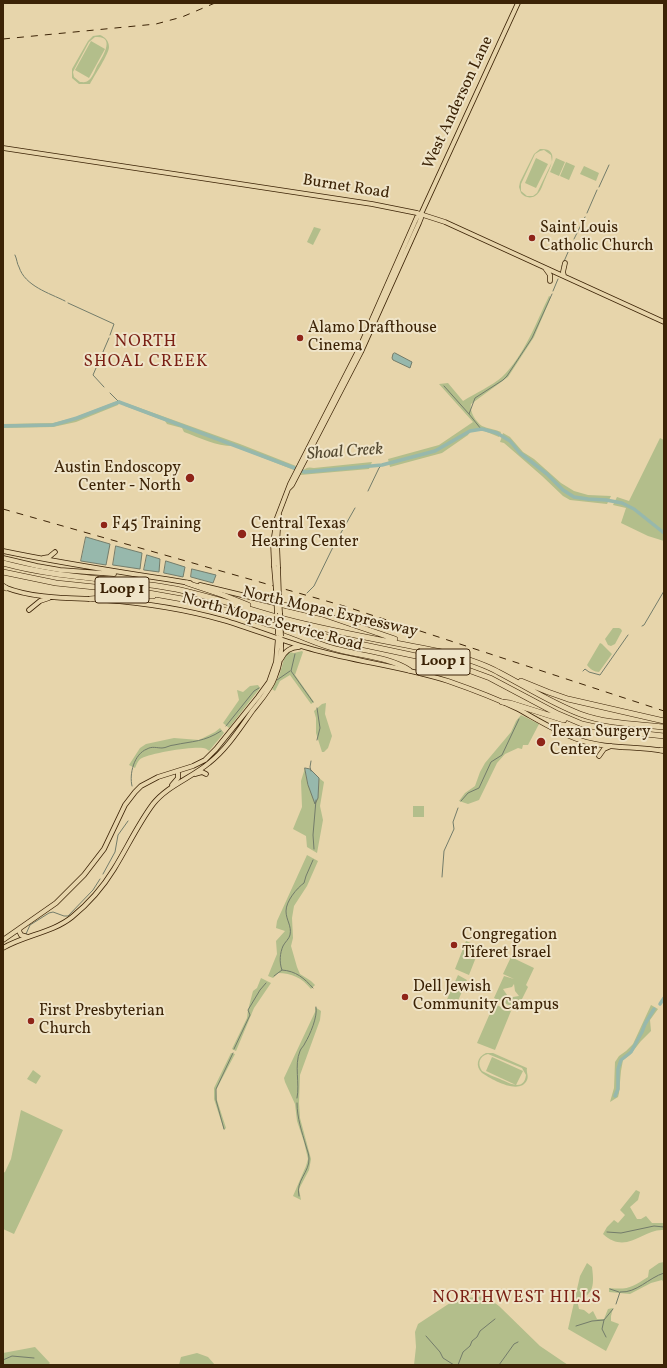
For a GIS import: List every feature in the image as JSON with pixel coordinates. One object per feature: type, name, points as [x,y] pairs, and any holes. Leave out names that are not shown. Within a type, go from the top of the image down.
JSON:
[{"type":"highway","name":"North Mopac Expressway","points":[[3,564],[57,574],[146,584],[175,589],[206,596],[301,623],[458,656],[498,671],[561,706],[579,714],[610,722],[664,732]]},
{"type":"highway","points":[[3,564],[57,577],[143,586],[188,594],[294,624],[450,657],[492,672],[558,707],[580,716],[611,724],[664,732]]},
{"type":"highway","name":"North Mopac Expressway","points":[[3,570],[56,583],[143,592],[188,600],[267,624],[458,666],[490,678],[556,713],[582,724],[609,730],[664,732]]},
{"type":"highway","points":[[3,570],[63,581],[143,590],[179,596],[294,627],[449,660],[492,676],[557,711],[579,720],[611,728],[664,732]]},
{"type":"highway","points":[[187,583],[223,595],[255,608],[263,613]]},
{"type":"highway","points":[[90,599],[100,597],[144,596],[188,600]]},
{"type":"highway","points":[[278,606],[329,616],[412,646]]},
{"type":"highway","points":[[267,624],[329,647],[403,666],[409,670]]},
{"type":"highway","points":[[498,671],[558,696],[664,721]]},
{"type":"highway","points":[[502,702],[582,724]]},
{"type":"main road","name":"West Anderson Lane","points":[[336,397],[370,333],[380,306],[421,218],[421,214],[518,3]]},
{"type":"main road","name":"Burnet Road","points":[[3,148],[372,204],[421,214],[457,227],[664,322]]},
{"type":"main road","points":[[408,211],[415,223]]},
{"type":"main road","name":"West Anderson Lane","points":[[400,261],[417,217],[421,214]]},
{"type":"main road","points":[[564,276],[563,272],[565,263]]},
{"type":"main road","points":[[543,266],[550,275],[550,281]]},
{"type":"main road","name":"West Anderson Lane","points":[[280,637],[277,616],[278,606],[274,530],[276,518],[290,484],[336,397],[373,317],[380,306]]},
{"type":"main road","points":[[370,333],[374,320],[373,317]]},
{"type":"main road","name":"North Mopac Service Road","points":[[3,551],[126,573],[152,576],[266,600],[278,606]]},
{"type":"main road","points":[[42,558],[49,557],[55,552]]},
{"type":"main road","points":[[3,558],[60,570],[126,573]]},
{"type":"main road","name":"West Anderson Lane","points":[[276,567],[276,590],[281,621],[280,637]]},
{"type":"main road","name":"North Mopac Service Road","points":[[4,587],[32,595],[146,604],[188,611],[280,637],[306,648],[409,670],[447,681],[502,702],[574,738],[595,743],[663,751]]},
{"type":"main road","points":[[266,600],[271,600],[277,596],[276,590]]},
{"type":"main road","points":[[29,610],[41,600],[52,597]]},
{"type":"main road","points":[[280,637],[280,663]]},
{"type":"main road","points":[[204,767],[204,763],[207,758],[258,697],[271,677],[277,658],[280,637]]},
{"type":"main road","points":[[166,791],[204,767],[218,755],[272,684],[284,654],[294,647],[306,648]]},
{"type":"main road","points":[[229,732],[234,731],[246,720]]},
{"type":"main road","points":[[218,755],[228,738],[229,732]]},
{"type":"main road","points":[[599,756],[606,748],[616,746]]},
{"type":"main road","points":[[189,768],[207,758]]},
{"type":"main road","points":[[3,940],[56,903],[89,870],[104,849],[125,805],[141,786],[153,779],[178,771],[189,768],[204,767]]},
{"type":"main road","points":[[3,946],[54,928],[67,920],[94,895],[114,870],[153,804],[178,778],[178,771]]},
{"type":"main road","points":[[189,776],[202,772],[206,774]]},
{"type":"main road","points":[[20,927],[19,932],[21,936],[30,937]]},
{"type":"green space","points":[[100,35],[105,38],[109,47],[104,60],[90,84],[79,84],[72,78],[72,69],[88,41],[93,36]],"holes":[[[95,37],[102,37],[107,43],[104,53],[90,79],[86,82],[80,82],[74,77],[73,72],[89,42]]]},
{"type":"green space","points":[[91,41],[105,49],[89,78],[75,70]]},
{"type":"green space","points":[[540,149],[546,150],[552,155],[552,161],[551,155],[544,150],[535,154],[521,184],[521,191],[527,196],[533,196],[537,193],[552,163],[539,193],[533,197],[529,197],[525,196],[521,193],[519,187],[534,154]]},
{"type":"green space","points":[[536,158],[548,164],[536,188],[525,183]]},
{"type":"green space","points":[[556,158],[565,162],[559,176],[550,172]]},
{"type":"green space","points":[[566,162],[575,166],[569,180],[560,176]]},
{"type":"green space","points":[[584,166],[599,173],[596,181],[580,174]]},
{"type":"green space","points":[[314,227],[321,229],[313,245],[307,242]]},
{"type":"green space","points":[[549,296],[551,297],[534,337],[508,377],[471,404],[472,413],[477,422],[484,427],[501,432],[499,437],[482,430],[470,432],[442,453],[390,467],[388,459],[439,445],[473,422],[439,384],[448,383],[463,401],[502,377],[510,369],[523,349]]},
{"type":"green space","points":[[120,400],[118,405],[76,422],[53,427],[3,428],[3,424],[53,423],[73,418]]},
{"type":"green space","points":[[126,403],[296,466],[294,470],[233,446],[220,445],[202,439],[184,432],[182,428],[167,424],[165,421],[125,406]]},
{"type":"green space","points":[[503,433],[510,437],[523,452],[534,459],[561,483],[574,491],[588,495],[611,496],[607,504],[570,500],[563,496],[504,443],[500,442]]},
{"type":"green space","points":[[660,438],[664,440],[664,541],[648,536],[621,523],[626,508],[613,505],[617,497],[629,501]]},
{"type":"green space","points":[[372,462],[369,469],[300,475],[309,467],[314,468]]},
{"type":"green space","points":[[613,628],[619,628],[622,631],[615,644],[611,646],[608,645],[605,639]]},
{"type":"green space","points":[[600,643],[612,654],[599,672],[592,670],[587,665]]},
{"type":"green space","points":[[289,652],[294,653],[303,652],[295,675],[314,702],[311,704],[290,675],[280,681],[275,691],[272,689],[279,676],[285,656]]},
{"type":"green space","points":[[258,685],[260,688],[229,728],[223,723],[239,700],[237,690],[243,692],[250,686]]},
{"type":"green space","points":[[326,703],[325,714],[332,736],[328,748],[322,752],[316,733],[316,718],[314,711],[322,704]]},
{"type":"green space","points":[[521,715],[539,724],[528,745],[523,745],[522,749],[518,748],[505,754],[497,763],[479,800],[468,804],[459,801],[465,793],[475,786],[485,763],[511,732],[516,721]]},
{"type":"green space","points":[[220,728],[224,733],[209,751],[204,748],[172,750],[142,758],[135,768],[129,765],[140,748],[146,744],[174,738],[199,740]]},
{"type":"green space","points":[[305,768],[308,785],[318,798],[319,778],[324,782],[320,806],[323,820],[317,853],[307,847],[306,836],[293,829],[302,807],[301,781]]},
{"type":"green space","points":[[413,806],[424,806],[424,817],[413,817]]},
{"type":"green space","points":[[307,855],[318,861],[307,886],[294,906],[292,918],[293,938],[291,946],[300,974],[315,985],[311,989],[300,979],[292,975],[278,973],[273,978],[268,976],[277,954],[276,941],[285,931],[276,928],[277,921]]},
{"type":"green space","points":[[466,941],[480,947],[469,975],[455,969]]},
{"type":"green space","points":[[511,957],[534,968],[526,985],[528,987],[517,1009],[494,998],[504,976],[514,979],[503,974]],"holes":[[[514,984],[515,991],[519,996],[507,999],[507,995],[503,989],[512,987]]]},
{"type":"green space","points":[[458,975],[467,980],[454,1010],[444,1006]]},
{"type":"green space","points":[[261,978],[271,983],[254,1008],[236,1051],[232,1049],[247,1018],[253,991],[257,988]]},
{"type":"green space","points":[[494,1004],[511,1011],[495,1050],[477,1043]]},
{"type":"green space","points":[[651,1005],[658,1009],[650,1020],[651,1031],[630,1055],[623,1060],[618,1097],[610,1102],[614,1088],[615,1062],[619,1056],[633,1044]]},
{"type":"green space","points":[[315,1007],[321,1011],[320,1020],[300,1075],[300,1118],[311,1159],[309,1170],[299,1189],[301,1200],[293,1196],[308,1159],[297,1121],[295,1104],[284,1078],[315,1012]]},
{"type":"green space","points":[[231,1053],[235,1054],[216,1090],[217,1100],[226,1128],[224,1130],[214,1099],[214,1088]]},
{"type":"green space","points":[[486,1053],[493,1053],[527,1068],[527,1080],[523,1085],[512,1086],[505,1085],[486,1076],[478,1067],[479,1059]],"holes":[[[488,1054],[522,1068],[526,1075],[525,1080],[519,1085],[516,1085],[482,1071],[479,1063],[481,1058]]]},
{"type":"green space","points":[[492,1057],[523,1071],[516,1085],[486,1071]]},
{"type":"green space","points":[[33,1070],[41,1076],[36,1084],[27,1079]]},
{"type":"green space","points":[[21,1110],[63,1130],[14,1234],[3,1229],[3,1173],[5,1172],[11,1159]]},
{"type":"green space","points":[[636,1190],[640,1192],[638,1200],[630,1207],[637,1219],[641,1219],[646,1216],[652,1223],[664,1223],[664,1230],[656,1230],[635,1240],[627,1242],[612,1240],[603,1234],[614,1220],[618,1223],[625,1215],[620,1210]]},
{"type":"green space","points":[[664,1262],[664,1283],[662,1280],[651,1283],[630,1294],[609,1292],[609,1288],[621,1289],[638,1283],[648,1277],[649,1270],[659,1263]]},
{"type":"green space","points":[[587,1263],[592,1267],[593,1283],[590,1292],[583,1298],[577,1300],[579,1309],[584,1310],[589,1314],[593,1311],[597,1319],[604,1319],[608,1309],[613,1308],[611,1321],[619,1324],[606,1351],[568,1329],[580,1276]]},
{"type":"green space","points":[[485,1296],[499,1306],[540,1346],[568,1365],[414,1365],[416,1347],[415,1332],[418,1324],[458,1299]]},
{"type":"green space","points":[[35,1347],[50,1363],[48,1365],[3,1365],[3,1353]]},
{"type":"green space","points":[[197,1353],[208,1357],[215,1365],[179,1365],[181,1357]]},
{"type":"water","points":[[395,353],[412,362],[410,368],[393,360],[393,354]]},
{"type":"water","points":[[86,537],[110,544],[106,565],[81,561]]},
{"type":"water","points":[[116,546],[142,553],[140,569],[113,565]]},
{"type":"water","points":[[147,555],[160,559],[159,572],[144,570]]},
{"type":"water","points":[[166,561],[185,567],[183,577],[164,573]]},
{"type":"water","points":[[192,569],[216,575],[213,583],[191,577]]},
{"type":"water","points":[[305,768],[310,769],[319,778],[318,798],[315,804],[308,785]]},
{"type":"waterway","points":[[599,187],[609,165]]},
{"type":"waterway","points":[[587,213],[597,190]]},
{"type":"waterway","points":[[574,239],[585,217]]},
{"type":"waterway","points":[[562,266],[572,243]]},
{"type":"waterway","points":[[15,255],[18,266],[26,279],[45,292],[65,301]]},
{"type":"waterway","points":[[553,291],[558,279]]},
{"type":"waterway","points":[[481,429],[469,414],[475,398],[507,376],[532,338],[552,294]]},
{"type":"waterway","points":[[68,303],[114,324],[110,335]]},
{"type":"waterway","points":[[104,387],[93,375],[109,338]]},
{"type":"waterway","points":[[444,386],[469,414]]},
{"type":"waterway","points":[[110,393],[119,402]]},
{"type":"waterway","name":"Shoal Creek","points":[[3,426],[53,425],[77,418],[119,402],[305,472],[382,465],[435,451],[470,431],[482,429],[497,433],[510,441],[520,453],[547,474],[563,490],[574,497],[622,503],[634,509],[664,533]]},
{"type":"waterway","points":[[368,491],[379,468],[382,465]]},
{"type":"waterway","points":[[307,593],[314,586],[334,545],[355,508]]},
{"type":"waterway","points":[[642,626],[664,591]]},
{"type":"waterway","points":[[583,671],[585,669],[589,672],[600,675],[628,635]]},
{"type":"waterway","points":[[295,654],[291,671],[313,702]]},
{"type":"waterway","points":[[277,680],[290,671]]},
{"type":"waterway","points":[[226,726],[254,691],[259,688]]},
{"type":"waterway","points":[[317,708],[320,728],[317,740]]},
{"type":"waterway","points":[[461,801],[468,793],[479,788],[491,762],[502,755],[519,719]]},
{"type":"waterway","points":[[132,786],[132,770],[136,760],[142,752],[149,748],[164,748],[172,745],[193,742],[215,735],[221,731]]},
{"type":"waterway","points":[[311,761],[311,771]]},
{"type":"waterway","points":[[314,849],[313,835],[316,800]]},
{"type":"waterway","points":[[442,877],[444,851],[454,829],[453,822],[458,808]]},
{"type":"waterway","points":[[103,874],[115,852],[118,835],[128,821]]},
{"type":"waterway","points":[[274,976],[282,970],[280,961],[281,952],[290,935],[286,907],[295,891],[304,883],[313,860]]},
{"type":"waterway","points":[[26,934],[30,925],[49,913],[53,912],[68,916],[93,890],[100,879]]},
{"type":"waterway","points":[[282,970],[299,976],[313,988]]},
{"type":"waterway","points":[[234,1049],[250,1015],[248,1010],[266,983]]},
{"type":"waterway","points":[[660,1004],[664,998]]},
{"type":"waterway","points":[[297,1098],[298,1056],[313,1025],[316,1015],[316,1007]]},
{"type":"waterway","points":[[615,1096],[618,1089],[618,1069],[621,1060],[631,1052],[654,1009]]},
{"type":"waterway","points":[[224,1129],[216,1100],[216,1089],[233,1053]]},
{"type":"waterway","points":[[297,1103],[301,1130],[309,1158],[309,1163],[299,1186],[299,1196]]},
{"type":"waterway","points":[[607,1232],[621,1233],[654,1226],[664,1227]]},
{"type":"waterway","points":[[616,1304],[620,1292],[626,1292],[637,1288],[664,1273]]},
{"type":"waterway","points":[[610,1289],[619,1292]]},
{"type":"waterway","points":[[576,1326],[592,1321],[604,1320],[613,1309]]},
{"type":"waterway","points":[[458,1365],[463,1352],[470,1346],[480,1331],[495,1319]]},
{"type":"waterway","points":[[604,1320],[602,1329],[606,1337]]},
{"type":"waterway","points":[[426,1336],[440,1352],[443,1358],[454,1365]]},
{"type":"waterway","points":[[499,1365],[514,1344],[518,1342]]},
{"type":"waterway","points":[[3,1360],[12,1356],[34,1358]]},
{"type":"railway","points":[[3,39],[156,24],[182,17],[215,3]]},
{"type":"railway","points":[[3,509],[344,606],[664,711]]},
{"type":"place","name":"Saint Louis Catholic Church","points":[[532,238]]},
{"type":"place","name":"Alamo Drafthouse Cinema","points":[[300,338]]},
{"type":"place","name":"Austin Endoscopy Center - North","points":[[190,478]]},
{"type":"place","name":"F45 Training","points":[[104,525]]},
{"type":"place","name":"Central Texas Hearing Center","points":[[242,534]]},
{"type":"place","name":"Texan Surgery Center","points":[[541,742]]},
{"type":"place","name":"Congregation Tiferet Israel","points":[[454,945]]},
{"type":"place","name":"Dell Jewish Community Campus","points":[[405,997]]},
{"type":"place","name":"First Presbyterian Church","points":[[31,1021]]},
{"type":"district","name":"NORTH SHOAL CREEK","points":[[146,353]]},
{"type":"district","name":"NORTHWEST HILLS","points":[[517,1299]]}]
